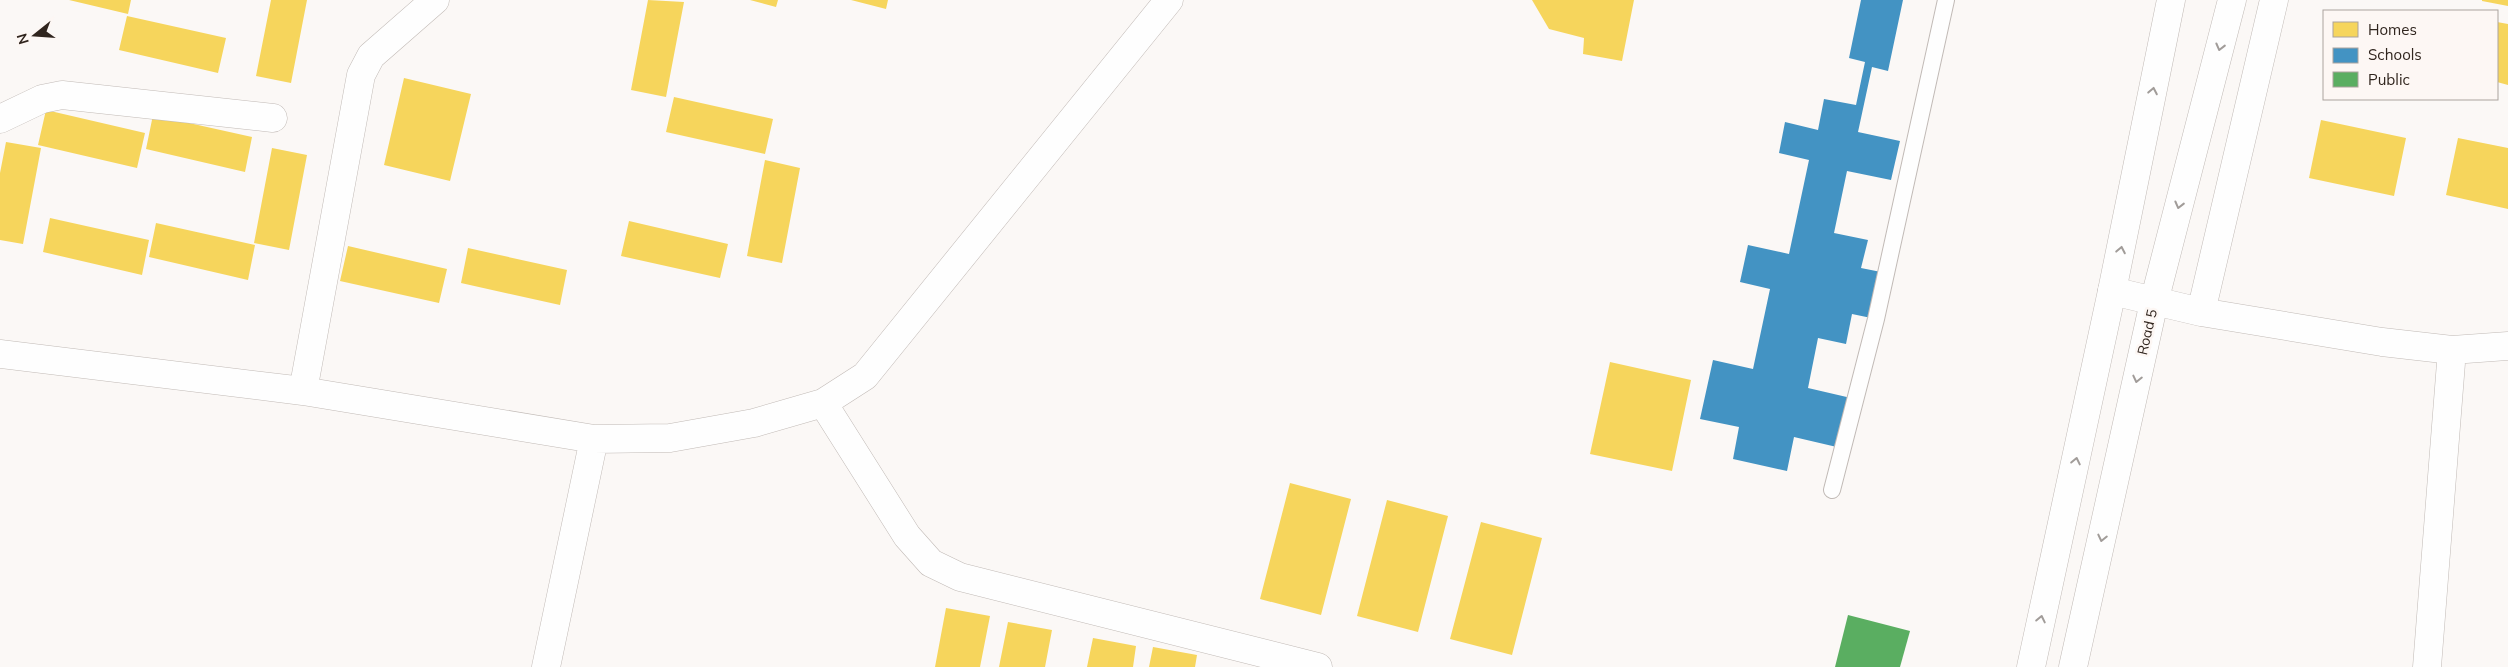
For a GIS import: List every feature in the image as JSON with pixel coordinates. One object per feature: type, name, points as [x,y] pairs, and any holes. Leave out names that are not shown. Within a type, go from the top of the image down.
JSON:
[{"type":"street","points":[[303,391],[362,75],[371,56],[435,0]]},
{"type":"street","points":[[0,354],[303,391],[594,439],[670,438],[754,424],[823,403],[865,376],[1169,0]]},
{"type":"street","points":[[2031,667],[2112,291],[2171,0]]},
{"type":"street","name":"Road 5","points":[[2073,667],[2154,302],[2232,0]]},
{"type":"street","points":[[2201,312],[2274,0]]},
{"type":"street","points":[[0,119],[42,99],[62,95],[273,118]]},
{"type":"street","points":[[2112,291],[2201,312],[2382,342],[2452,350],[2508,346]]},
{"type":"street","points":[[2427,667],[2452,350]]},
{"type":"street","points":[[823,403],[907,536],[931,563],[960,577],[1318,667]]},
{"type":"street","points":[[546,667],[594,439]]},
{"type":"lane","points":[[1832,490],[1876,319],[1946,0]]},
{"type":"building: Homes","points":[[69,0],[131,0],[128,14]]},
{"type":"building: Homes","points":[[271,0],[307,0],[291,83],[256,76]]},
{"type":"building: Homes","points":[[648,0],[684,2],[666,97],[631,90]]},
{"type":"building: Homes","points":[[750,0],[778,0],[776,7]]},
{"type":"building: Homes","points":[[851,0],[888,0],[886,9]]},
{"type":"building: Homes","points":[[1532,0],[1634,0],[1622,61],[1583,54],[1584,38],[1549,29]]},
{"type":"building: Homes","points":[[2508,0],[2508,6],[2482,1]]},
{"type":"building: Homes","points":[[127,16],[226,38],[218,73],[119,50]]},
{"type":"building: Homes","points":[[2498,22],[2508,24],[2508,85],[2498,82]]},
{"type":"building: Homes","points":[[404,78],[471,94],[450,181],[384,165]]},
{"type":"building: Homes","points":[[674,97],[773,119],[765,154],[666,132]]},
{"type":"building: Homes","points":[[46,110],[145,133],[137,168],[38,145]]},
{"type":"building: Homes","points":[[153,115],[252,137],[245,172],[146,149]]},
{"type":"building: Homes","points":[[2321,120],[2406,138],[2394,196],[2309,178]]},
{"type":"building: Homes","points":[[2458,138],[2508,148],[2508,209],[2446,195]]},
{"type":"building: Homes","points":[[6,142],[41,148],[23,244],[0,240],[0,173]]},
{"type":"building: Homes","points":[[272,148],[307,155],[289,250],[254,243]]},
{"type":"building: Homes","points":[[765,160],[800,168],[782,263],[747,256]]},
{"type":"building: Homes","points":[[50,218],[149,240],[142,275],[43,252]]},
{"type":"building: Homes","points":[[629,221],[728,244],[720,278],[621,256]]},
{"type":"building: Homes","points":[[156,223],[255,245],[248,280],[149,257]]},
{"type":"building: Homes","points":[[348,246],[447,269],[439,303],[340,281]]},
{"type":"building: Homes","points":[[468,248],[567,270],[560,305],[461,283]]},
{"type":"building: Homes","points":[[1610,362],[1691,380],[1672,471],[1590,454]]},
{"type":"building: Homes","points":[[1290,483],[1351,499],[1321,615],[1260,599]]},
{"type":"building: Homes","points":[[1387,500],[1448,516],[1418,632],[1357,616]]},
{"type":"building: Homes","points":[[1481,522],[1542,538],[1512,655],[1450,639]]},
{"type":"building: Homes","points":[[946,608],[990,616],[980,667],[935,667]]},
{"type":"building: Homes","points":[[1008,622],[1052,630],[1045,667],[999,667]]},
{"type":"building: Homes","points":[[1093,638],[1136,646],[1133,667],[1087,667]]},
{"type":"building: Homes","points":[[1153,647],[1197,655],[1195,667],[1149,667]]},
{"type":"building: Schools","points":[[1861,0],[1903,0],[1888,71],[1872,67],[1858,132],[1900,141],[1891,180],[1847,171],[1834,233],[1868,240],[1861,268],[1886,273],[1876,319],[1852,314],[1846,344],[1818,338],[1808,388],[1851,398],[1841,448],[1794,437],[1787,471],[1733,459],[1739,427],[1700,419],[1713,360],[1753,369],[1770,289],[1740,282],[1748,245],[1789,254],[1809,160],[1779,153],[1785,122],[1818,130],[1824,99],[1856,105],[1865,62],[1849,58]]},
{"type":"building: Public","points":[[1848,615],[1910,631],[1900,667],[1835,667]]}]
